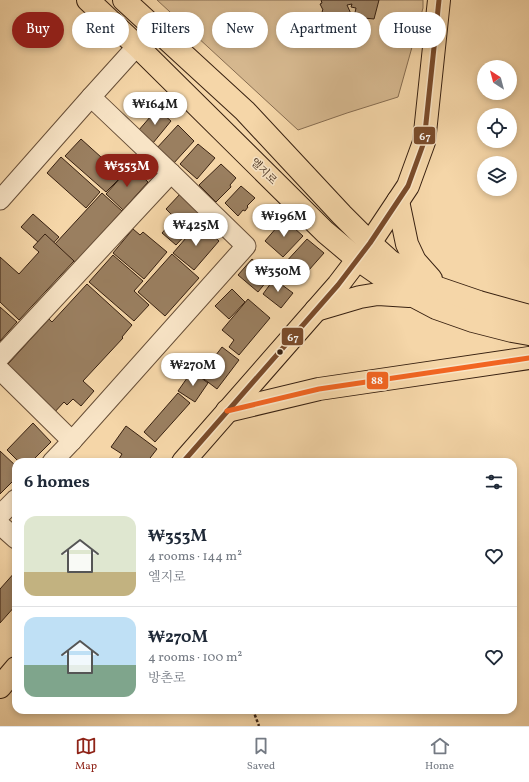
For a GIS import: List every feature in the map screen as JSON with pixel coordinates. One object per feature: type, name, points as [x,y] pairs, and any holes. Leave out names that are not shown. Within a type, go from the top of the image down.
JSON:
[{"type":"main road","name":"엘지로","points":[[88,0],[137,46]]},
{"type":"main road","name":"엘지로","points":[[124,0],[245,112],[363,251],[400,289],[436,308],[474,321],[529,334]]},
{"type":"main road","points":[[186,458],[338,285],[408,186],[424,142],[439,0]]},
{"type":"main road","name":"엘지로","points":[[139,48],[325,232],[363,251],[390,261],[438,288],[479,302],[529,316]]},
{"type":"main road","points":[[398,200],[407,244],[415,261],[438,288]]},
{"type":"main road","points":[[316,310],[360,297],[378,294],[412,296]]},
{"type":"main road","points":[[227,411],[319,390],[529,358]]},
{"type":"main road","points":[[0,687],[12,673]]},
{"type":"street","points":[[0,200],[90,97],[137,46]]},
{"type":"street","points":[[56,458],[246,246],[90,97]]},
{"type":"street","points":[[0,357],[171,173]]},
{"type":"street","points":[[0,370],[72,441]]},
{"type":"street","points":[[0,515],[12,503]]},
{"type":"street","points":[[0,525],[12,536]]},
{"type":"path","points":[[255,714],[259,726]]},
{"type":"shaded area","points":[[157,0],[423,0],[422,12],[379,12],[379,48],[412,48],[398,97],[298,130],[204,43],[204,12],[170,12]]},
{"type":"building","points":[[321,0],[379,0],[374,19],[371,19],[371,12],[355,12],[356,8],[351,7],[352,4],[347,5],[350,12],[322,12],[320,4],[322,3]]},
{"type":"building","points":[[157,109],[171,121],[153,143],[138,131]]},
{"type":"building","points":[[178,125],[194,141],[173,164],[156,149]]},
{"type":"building","points":[[81,139],[122,176],[106,192],[65,156]]},
{"type":"building","points":[[198,144],[215,158],[197,179],[180,164]]},
{"type":"building","points":[[61,157],[100,192],[86,208],[47,173]]},
{"type":"building","points":[[221,164],[236,178],[230,185],[231,187],[216,202],[199,185]]},
{"type":"building","points":[[131,166],[148,182],[123,210],[106,194]]},
{"type":"building","points":[[241,186],[255,198],[247,206],[248,207],[245,211],[243,210],[238,216],[225,203]]},
{"type":"building","points":[[102,193],[122,211],[75,263],[54,245]]},
{"type":"building","points":[[181,193],[204,215],[176,245],[162,233],[175,218],[166,209]]},
{"type":"building","points":[[33,214],[59,237],[47,250],[21,227]]},
{"type":"building","points":[[284,219],[303,236],[283,257],[265,241]]},
{"type":"building","points":[[199,223],[219,241],[194,270],[173,253]]},
{"type":"building","points":[[133,229],[140,235],[143,232],[167,252],[144,279],[113,253]]},
{"type":"building","points":[[45,234],[74,261],[19,320],[0,302],[0,257],[19,274],[39,252],[33,247]]},
{"type":"building","points":[[307,239],[324,253],[301,279],[284,264]]},
{"type":"building","points":[[172,254],[199,278],[165,316],[138,292]]},
{"type":"building","points":[[113,255],[143,281],[134,291],[149,305],[134,321],[89,282]]},
{"type":"building","points":[[252,259],[271,276],[258,292],[238,275]]},
{"type":"building","points":[[274,279],[293,293],[281,308],[263,294]]},
{"type":"building","points":[[87,284],[132,325],[122,337],[123,338],[83,381],[94,391],[81,406],[73,399],[67,405],[64,402],[52,415],[11,378],[16,372],[8,364],[49,319],[52,322]]},
{"type":"building","points":[[232,289],[245,302],[229,319],[215,306]]},
{"type":"building","points":[[248,299],[270,318],[239,355],[229,347],[234,340],[222,330]]},
{"type":"building","points":[[0,307],[17,322],[0,341]]},
{"type":"building","points":[[222,347],[239,360],[217,389],[200,376]]},
{"type":"building","points":[[192,371],[208,383],[195,402],[178,391]]},
{"type":"building","points":[[178,393],[190,403],[155,442],[144,432]]},
{"type":"building","points":[[33,423],[51,442],[35,458],[15,458],[7,450]]},
{"type":"building","points":[[126,426],[157,449],[150,458],[120,458],[122,454],[111,447]]},
{"type":"building","points":[[0,451],[12,462],[12,482],[0,494]]},
{"type":"building","points":[[12,576],[12,610],[0,623],[0,589]]},
{"type":"transit line","name":"67","points":[[187,458],[338,285],[370,243],[408,186],[424,142],[439,0]]},
{"type":"transit line","name":"88","points":[[227,411],[319,389],[529,358]]}]
